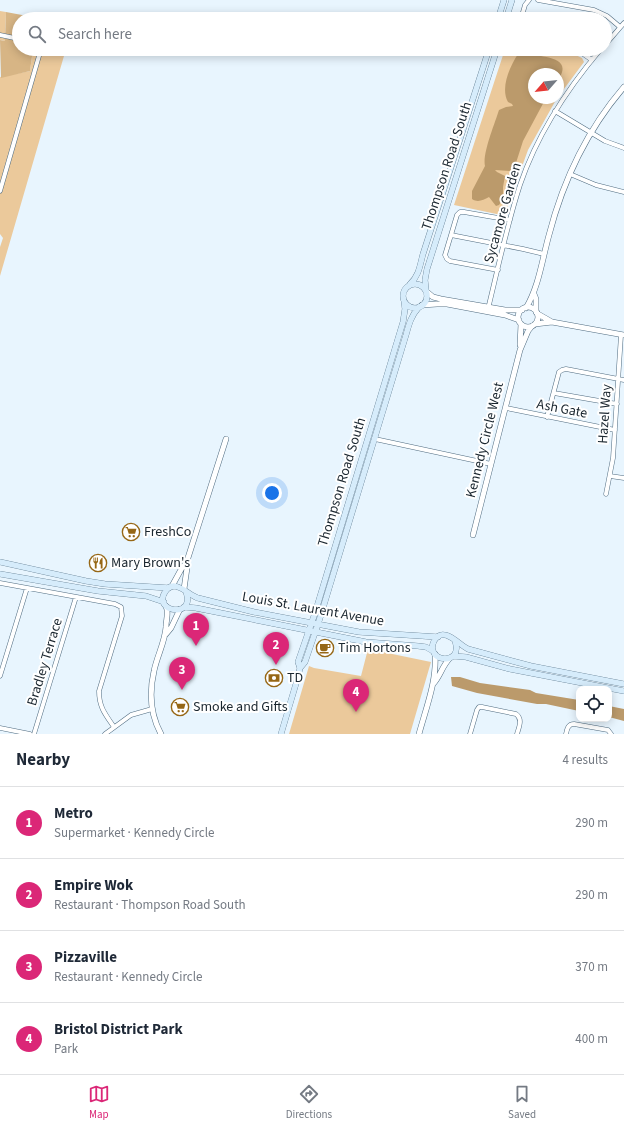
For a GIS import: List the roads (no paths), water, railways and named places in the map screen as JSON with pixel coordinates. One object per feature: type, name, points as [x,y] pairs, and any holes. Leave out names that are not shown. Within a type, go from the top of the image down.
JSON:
[{"type":"main road","points":[[500,12],[504,0]]},
{"type":"main road","points":[[508,12],[512,0]]},
{"type":"main road","name":"Thompson Road South","points":[[410,284],[418,273],[487,56]]},
{"type":"main road","name":"Thompson Road South","points":[[427,291],[425,275],[495,56]]},
{"type":"main road","points":[[410,284],[417,284],[427,291],[426,300],[420,306],[410,307],[404,301],[402,293],[410,284]]},
{"type":"main road","name":"Thompson Road South","points":[[300,668],[298,662],[309,631],[403,322],[405,309],[404,301]]},
{"type":"main road","name":"Thompson Road South","points":[[280,734],[300,668],[305,662],[318,624],[411,317],[420,306]]},
{"type":"main road","points":[[0,562],[105,584],[180,587],[185,591],[187,600],[182,608],[173,610],[165,604],[150,597],[98,591],[0,574]]},
{"type":"main road","points":[[165,604],[164,594],[170,587]]},
{"type":"main road","name":"Louis St. Laurent Avenue","points":[[185,591],[198,598],[254,612],[318,624],[374,634],[412,634],[438,637]]},
{"type":"main road","name":"Louis St. Laurent Avenue","points":[[182,608],[196,608],[366,642],[422,646],[434,653]]},
{"type":"main road","points":[[624,684],[510,662],[468,649],[455,641],[453,638],[446,635],[438,637],[433,643],[434,653],[442,659],[466,657],[510,669],[624,691]]},
{"type":"main road","points":[[452,657],[457,649],[455,641]]},
{"type":"street","points":[[523,12],[525,5],[529,0]]},
{"type":"street","points":[[538,0],[598,12]]},
{"type":"street","points":[[612,20],[620,27]]},
{"type":"street","points":[[612,37],[624,23]]},
{"type":"street","points":[[0,41],[1,35],[12,37]]},
{"type":"street","points":[[0,191],[39,56]]},
{"type":"street","points":[[586,56],[592,60]]},
{"type":"street","name":"Sycamore Garden","points":[[487,310],[520,184],[535,149],[555,112],[595,56]]},
{"type":"street","points":[[520,322],[519,315],[534,294],[557,210],[570,174],[591,133],[611,103],[624,87]]},
{"type":"street","points":[[555,112],[612,144],[624,148]]},
{"type":"street","points":[[570,174],[596,185],[624,192]]},
{"type":"street","points":[[498,270],[450,261],[445,255],[457,215],[460,212],[510,220]]},
{"type":"street","points":[[451,235],[544,254]]},
{"type":"street","points":[[427,291],[438,298],[505,315],[520,322],[526,327],[552,322],[623,335]]},
{"type":"street","points":[[533,325],[538,320],[536,299],[534,294]]},
{"type":"street","points":[[420,306],[447,304],[487,310],[532,308],[537,313],[552,322]]},
{"type":"street","name":"Kennedy Circle West","points":[[520,322],[520,350]]},
{"type":"street","name":"Kennedy Circle West","points":[[472,535],[520,350],[528,331],[533,325]]},
{"type":"street","name":"Hazel Way","points":[[606,494],[610,476],[615,430],[618,379],[623,335]]},
{"type":"street","points":[[548,417],[560,372],[562,370],[566,369],[624,380]]},
{"type":"street","points":[[554,393],[616,404]]},
{"type":"street","name":"Ash Gate","points":[[506,408],[615,430]]},
{"type":"street","points":[[185,591],[186,564],[226,439]]},
{"type":"street","points":[[375,439],[491,464]]},
{"type":"street","points":[[610,476],[624,478]]},
{"type":"street","points":[[170,587],[183,566],[186,564]]},
{"type":"street","points":[[0,583],[115,604],[121,607],[122,616],[98,691],[99,702],[105,715],[114,726]]},
{"type":"street","points":[[0,676],[27,588]]},
{"type":"street","name":"Bradley Terrace","points":[[34,734],[76,597]]},
{"type":"street","points":[[160,734],[152,709],[151,692],[154,671],[166,634],[168,614],[165,604]]},
{"type":"street","points":[[166,634],[182,608]]},
{"type":"street","points":[[419,734],[433,684],[434,653]]},
{"type":"street","points":[[433,684],[438,679],[446,662],[452,657]]},
{"type":"street","points":[[470,734],[477,710],[482,707],[516,714],[519,716],[520,719],[517,734]]},
{"type":"street","points":[[105,734],[130,715],[152,709]]},
{"type":"street","points":[[566,734],[568,727],[571,724],[574,724],[608,730],[611,734]]},
{"type":"street","points":[[0,728],[30,734]]},
{"type":"place","name":"FreshCo","points":[[131,532]]},
{"type":"place","name":"Mary Brown's","points":[[98,563]]},
{"type":"place","name":"Metro","points":[[196,646]]},
{"type":"place","name":"Tim Hortons","points":[[325,648]]},
{"type":"place","name":"Empire Wok","points":[[276,665]]},
{"type":"place","name":"TD","points":[[274,678]]},
{"type":"place","name":"Pizzaville","points":[[182,690]]},
{"type":"place","name":"Smoke and Gifts","points":[[180,707]]},
{"type":"place","name":"Bristol District Park","points":[[356,712]]}]
